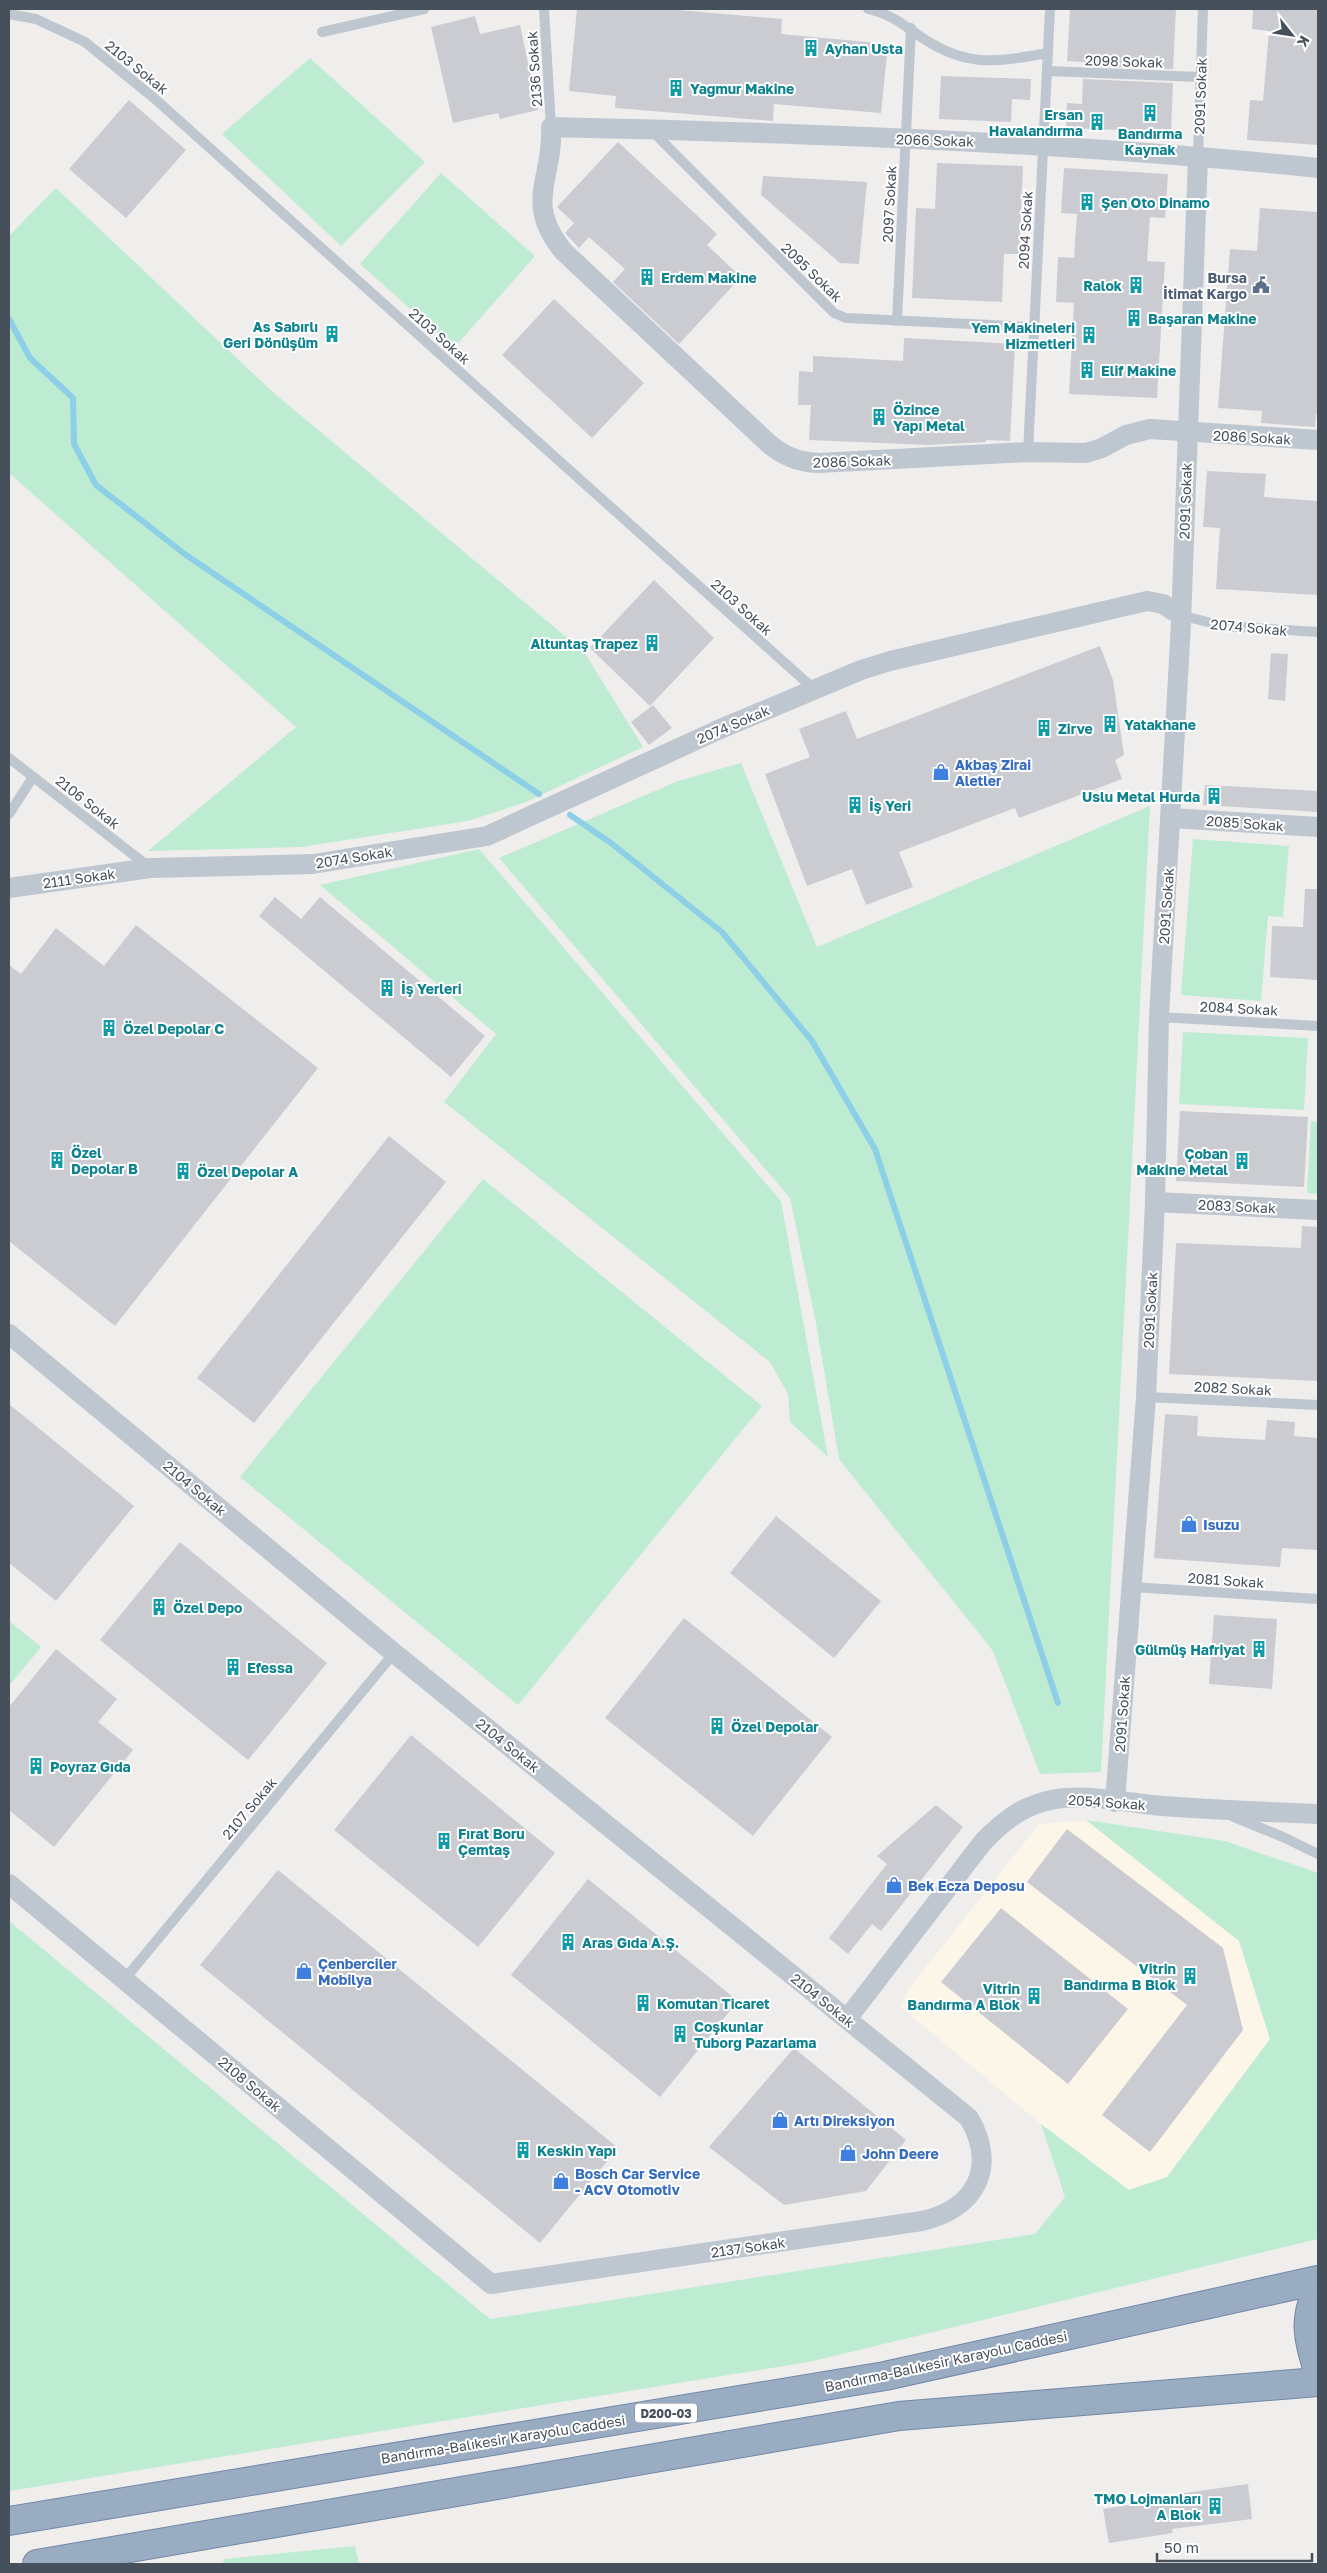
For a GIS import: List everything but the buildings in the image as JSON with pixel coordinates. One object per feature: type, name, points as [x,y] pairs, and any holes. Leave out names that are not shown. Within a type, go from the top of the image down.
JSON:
[{"type":"highway","name":"Bandırma-Balıkesir Karayolu Caddesi","points":[[9,2521],[885,2376],[1318,2280]]},
{"type":"highway","points":[[1318,2288],[1309,2308],[1308,2339],[1318,2371]]},
{"type":"highway","points":[[37,2564],[899,2416],[1318,2382]]},
{"type":"street","name":"2066 Sokak","points":[[551,127],[650,129],[1043,145],[1198,156],[1318,168]]},
{"type":"street","name":"2086 Sokak","points":[[551,127],[552,143],[541,201],[545,221],[553,238],[563,251],[777,451],[798,461],[818,463],[1028,452],[1094,451],[1126,434],[1150,429],[1187,433],[1318,440]]},
{"type":"street","name":"2091 Sokak","points":[[1115,1802],[1146,1397],[1155,1202],[1159,1017],[1171,818],[1198,156]]},
{"type":"street","name":"2074 Sokak","points":[[150,868],[313,864],[487,836],[718,730],[861,670],[890,660],[1137,603],[1156,601],[1180,615]]},
{"type":"street","name":"2085 Sokak","points":[[1171,818],[1318,827]]},
{"type":"street","name":"2111 Sokak","points":[[9,888],[150,868]]},
{"type":"street","name":"2083 Sokak","points":[[1155,1202],[1318,1210]]},
{"type":"street","name":"2104 Sokak","points":[[9,1334],[394,1653],[969,2118],[977,2132],[981,2147],[981,2169]]},
{"type":"street","name":"2054 Sokak","points":[[847,2019],[983,1842],[1004,1820],[1026,1808],[1056,1799],[1212,1810],[1318,1814]]},
{"type":"street","name":"2108 Sokak","points":[[9,1884],[491,2284]]},
{"type":"street","name":"2137 Sokak","points":[[491,2284],[942,2216],[959,2206],[973,2190],[981,2169]]},
{"type":"lane","points":[[322,32],[424,9]]},
{"type":"lane","name":"2136 Sokak","points":[[544,9],[551,127]]},
{"type":"lane","points":[[868,9],[889,15],[945,51],[966,59],[992,62],[1048,53]]},
{"type":"lane","name":"2094 Sokak","points":[[1028,452],[1050,9]]},
{"type":"lane","name":"2091 Sokak","points":[[1198,156],[1203,9]]},
{"type":"lane","name":"2103 Sokak","points":[[9,14],[36,19],[86,42],[154,98],[815,690]]},
{"type":"lane","name":"2097 Sokak","points":[[897,321],[911,28]]},
{"type":"lane","name":"2098 Sokak","points":[[1047,71],[1200,77]]},
{"type":"lane","name":"2095 Sokak","points":[[650,129],[834,313],[846,318],[1034,327]]},
{"type":"lane","name":"2074 Sokak","points":[[1180,615],[1223,626],[1318,632]]},
{"type":"lane","name":"2106 Sokak","points":[[9,758],[150,868]]},
{"type":"lane","points":[[9,814],[34,777]]},
{"type":"lane","name":"2084 Sokak","points":[[1159,1017],[1318,1026]]},
{"type":"lane","name":"2082 Sokak","points":[[1146,1397],[1318,1405]]},
{"type":"lane","name":"2081 Sokak","points":[[1132,1588],[1318,1599]]},
{"type":"lane","name":"2107 Sokak","points":[[124,1980],[394,1653]]},
{"type":"lane","points":[[1212,1810],[1283,1837],[1318,1854]]},
{"type":"shaded area","points":[[1086,1820],[1239,1941],[1270,2039],[1167,2177],[1129,2190],[1041,2124],[901,2007],[907,1991],[1039,1824]]},
{"type":"green space","points":[[310,58],[425,162],[341,246],[222,134]]},
{"type":"green space","points":[[441,173],[535,256],[454,348],[360,264]]},
{"type":"green space","points":[[56,188],[275,394],[584,652],[643,747],[526,802],[468,821],[301,847],[148,851],[296,727],[9,473],[9,236]]},
{"type":"green space","points":[[741,763],[817,947],[1150,806],[1101,1772],[1040,1774],[993,1651],[839,1459],[816,1323],[790,1198],[499,858],[678,781]]},
{"type":"green space","points":[[1193,839],[1289,846],[1283,917],[1268,916],[1261,1001],[1181,995]]},
{"type":"green space","points":[[479,849],[781,1201],[828,1457],[790,1422],[788,1394],[770,1362],[444,1102],[496,1034],[320,885]]},
{"type":"green space","points":[[1183,1032],[1308,1038],[1304,1110],[1179,1104]]},
{"type":"green space","points":[[1311,1121],[1318,1122],[1318,1194],[1307,1193]]},
{"type":"green space","points":[[483,1179],[762,1406],[518,1705],[240,1477]]},
{"type":"green space","points":[[9,1621],[41,1647],[9,1686]]},
{"type":"green space","points":[[1086,1820],[1225,1841],[1318,1873],[1318,2239],[809,2362],[9,2491],[9,1921],[490,2319],[1035,2234],[1065,2197],[1041,2124],[1129,2190],[1167,2177],[1270,2039],[1239,1941]]},
{"type":"green space","points":[[355,2546],[359,2564],[223,2564],[224,2559]]},
{"type":"waterway","points":[[9,319],[30,358],[73,398],[74,444],[96,485],[186,555],[539,794]]},
{"type":"waterway","points":[[570,815],[611,843],[722,932],[812,1041],[875,1149],[1058,1703]]},
{"type":"place","name":"Ayhan Usta","points":[[811,48]]},
{"type":"place","name":"Yağmur Makine","points":[[676,88]]},
{"type":"place","name":"Bandırma Kaynak","points":[[1150,113]]},
{"type":"place","name":"Ersan Havalandırma","points":[[1097,122]]},
{"type":"place","name":"Şen Oto Dinamo","points":[[1087,202]]},
{"type":"place","name":"Erdem Makine","points":[[647,277]]},
{"type":"place","name":"Ralok","points":[[1136,285]]},
{"type":"place","name":"Bursa İtimat Kargo","points":[[1261,285]]},
{"type":"place","name":"Başaran Makine","points":[[1134,318]]},
{"type":"place","name":"As Sabırlı Geri Dönüşüm","points":[[332,334]]},
{"type":"place","name":"Yem Makineleri Hizmetleri","points":[[1089,335]]},
{"type":"place","name":"Elif Makine","points":[[1087,370]]},
{"type":"place","name":"Özince Yapı Metal","points":[[879,417]]},
{"type":"place","name":"Altuntaş Trapez","points":[[652,643]]},
{"type":"place","name":"Yatakhane","points":[[1110,724]]},
{"type":"place","name":"Zirve","points":[[1044,728]]},
{"type":"place","name":"Akbaş Zirai Aletler","points":[[941,772]]},
{"type":"place","name":"Uslu Metal Hurda","points":[[1214,796]]},
{"type":"place","name":"İş Yeri","points":[[855,805]]},
{"type":"place","name":"İş Yerleri","points":[[387,988]]},
{"type":"place","name":"Özel Depolar C","points":[[109,1028]]},
{"type":"place","name":"Özel Depolar B","points":[[57,1160]]},
{"type":"place","name":"Çoban Makine Metal","points":[[1242,1161]]},
{"type":"place","name":"Özel Depolar A","points":[[183,1171]]},
{"type":"place","name":"Isuzu","points":[[1189,1524]]},
{"type":"place","name":"Özel Depo","points":[[159,1607]]},
{"type":"place","name":"Gülmüş Hafriyat","points":[[1259,1649]]},
{"type":"place","name":"Efessa","points":[[233,1667]]},
{"type":"place","name":"Özel Depolar","points":[[717,1726]]},
{"type":"place","name":"Poyraz Gıda","points":[[36,1766]]},
{"type":"place","name":"Fırat Boru Çemtaş","points":[[444,1841]]},
{"type":"place","name":"Bek Ecza Deposu","points":[[894,1885]]},
{"type":"place","name":"Aras Gıda A.Ş.","points":[[568,1942]]},
{"type":"place","name":"Çenberciler Mobilya","points":[[304,1971]]},
{"type":"place","name":"Vitrin Bandırma B Blok","points":[[1190,1976]]},
{"type":"place","name":"Vitrin Bandırma A Blok","points":[[1034,1996]]},
{"type":"place","name":"Komutan Ticaret","points":[[643,2003]]},
{"type":"place","name":"Coşkunlar Tuborg Pazarlama","points":[[680,2034]]},
{"type":"place","name":"Artı Direksiyon","points":[[780,2120]]},
{"type":"place","name":"Keskin Yapı","points":[[523,2150]]},
{"type":"place","name":"John Deere","points":[[848,2153]]},
{"type":"place","name":"Bosch Car Service - ACV Otomotiv","points":[[561,2181]]},
{"type":"place","name":"TMO Lojmanları A Blok","points":[[1215,2506]]}]
